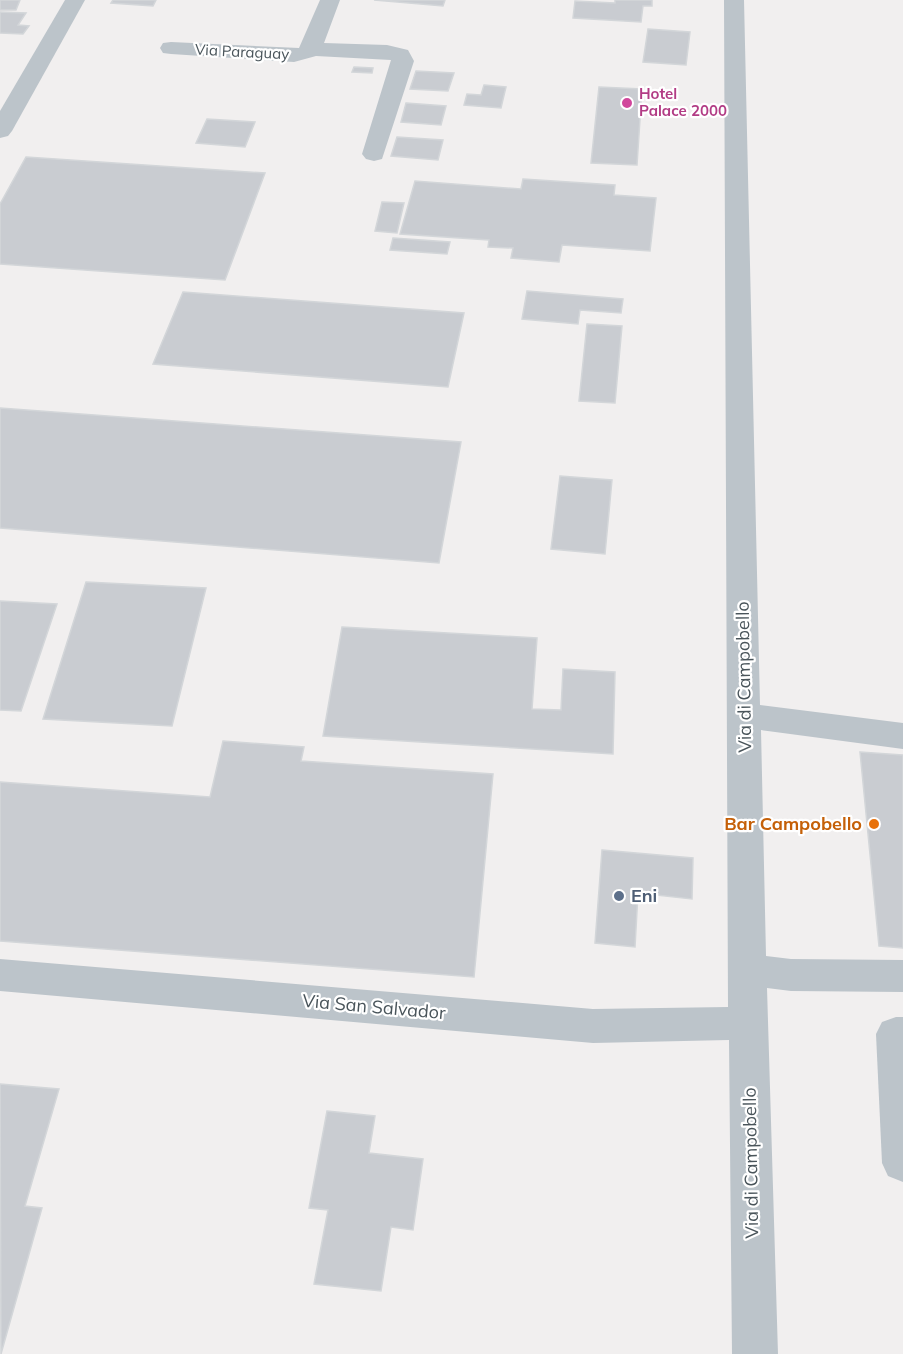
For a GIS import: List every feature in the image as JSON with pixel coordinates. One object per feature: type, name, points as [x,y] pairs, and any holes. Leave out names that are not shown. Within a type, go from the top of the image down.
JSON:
[{"type":"street","points":[[0,131],[75,0]]},
{"type":"street","name":"Via Paraguay","points":[[171,48],[294,55],[306,53],[311,49],[330,0]]},
{"type":"street","name":"Via di Campobello","points":[[734,0],[748,1023],[756,1354]]},
{"type":"street","name":"Via Paraguay","points":[[311,49],[387,52],[398,54],[403,58],[374,154]]},
{"type":"street","points":[[744,716],[903,736]]},
{"type":"street","points":[[748,970],[791,975],[903,976]]},
{"type":"street","name":"Via San Salvador","points":[[0,975],[593,1026],[748,1023]]},
{"type":"street","points":[[903,1034],[896,1034],[903,1163]]},
{"type":"building","points":[[0,0],[20,0],[16,10],[0,10]]},
{"type":"building","points":[[113,0],[156,0],[153,6],[111,3]]},
{"type":"building","points":[[374,0],[445,0],[443,6]]},
{"type":"building","points":[[615,0],[652,0],[652,6],[643,6],[641,22],[573,18],[575,1],[615,3]]},
{"type":"building","points":[[0,12],[26,13],[18,25],[29,26],[23,34],[0,33]]},
{"type":"building","points":[[648,29],[690,32],[686,65],[643,62]]},
{"type":"building","points":[[354,67],[373,68],[372,73],[352,72]]},
{"type":"building","points":[[416,71],[454,73],[448,91],[410,89]]},
{"type":"building","points":[[484,85],[506,87],[501,108],[464,105],[467,94],[481,95]]},
{"type":"building","points":[[599,87],[642,89],[637,165],[591,163]]},
{"type":"building","points":[[406,103],[446,106],[441,125],[401,122]]},
{"type":"building","points":[[207,119],[255,122],[245,147],[196,143]]},
{"type":"building","points":[[397,137],[443,140],[438,160],[391,156]]},
{"type":"building","points":[[26,157],[265,173],[225,280],[0,264],[0,204]]},
{"type":"building","points":[[523,179],[615,185],[614,195],[656,198],[650,251],[562,245],[559,262],[511,258],[513,248],[488,247],[489,240],[400,234],[415,181],[521,189]]},
{"type":"building","points":[[382,202],[404,203],[397,233],[375,231]]},
{"type":"building","points":[[393,238],[450,242],[447,254],[390,250]]},
{"type":"building","points":[[527,291],[623,299],[621,313],[580,310],[578,324],[522,319]]},
{"type":"building","points":[[183,292],[464,313],[448,387],[153,364]]},
{"type":"building","points":[[587,324],[622,326],[615,403],[579,401]]},
{"type":"building","points":[[0,408],[461,442],[439,563],[0,528]]},
{"type":"building","points":[[560,476],[612,480],[605,554],[551,549]]},
{"type":"building","points":[[86,582],[206,588],[172,726],[43,719]]},
{"type":"building","points":[[0,601],[57,604],[21,711],[0,710]]},
{"type":"building","points":[[342,627],[537,638],[532,709],[561,710],[563,669],[615,672],[613,754],[323,736]]},
{"type":"building","points":[[223,741],[304,747],[301,761],[493,774],[474,977],[0,941],[0,782],[210,797]]},
{"type":"building","points":[[860,752],[903,755],[903,948],[879,946]]},
{"type":"building","name":"Eni","points":[[602,850],[693,858],[692,899],[638,893],[635,947],[595,943]]},
{"type":"building","points":[[0,1084],[59,1089],[25,1206],[42,1208],[1,1354]]},
{"type":"building","points":[[327,1111],[375,1116],[369,1153],[423,1159],[413,1230],[391,1227],[381,1291],[314,1284],[328,1210],[309,1208]]},
{"type":"place","name":"Hotel Palace 2000","points":[[627,103]]},
{"type":"place","name":"Bar Campobello","points":[[874,824]]},
{"type":"place","name":"Eni","points":[[619,896]]}]
